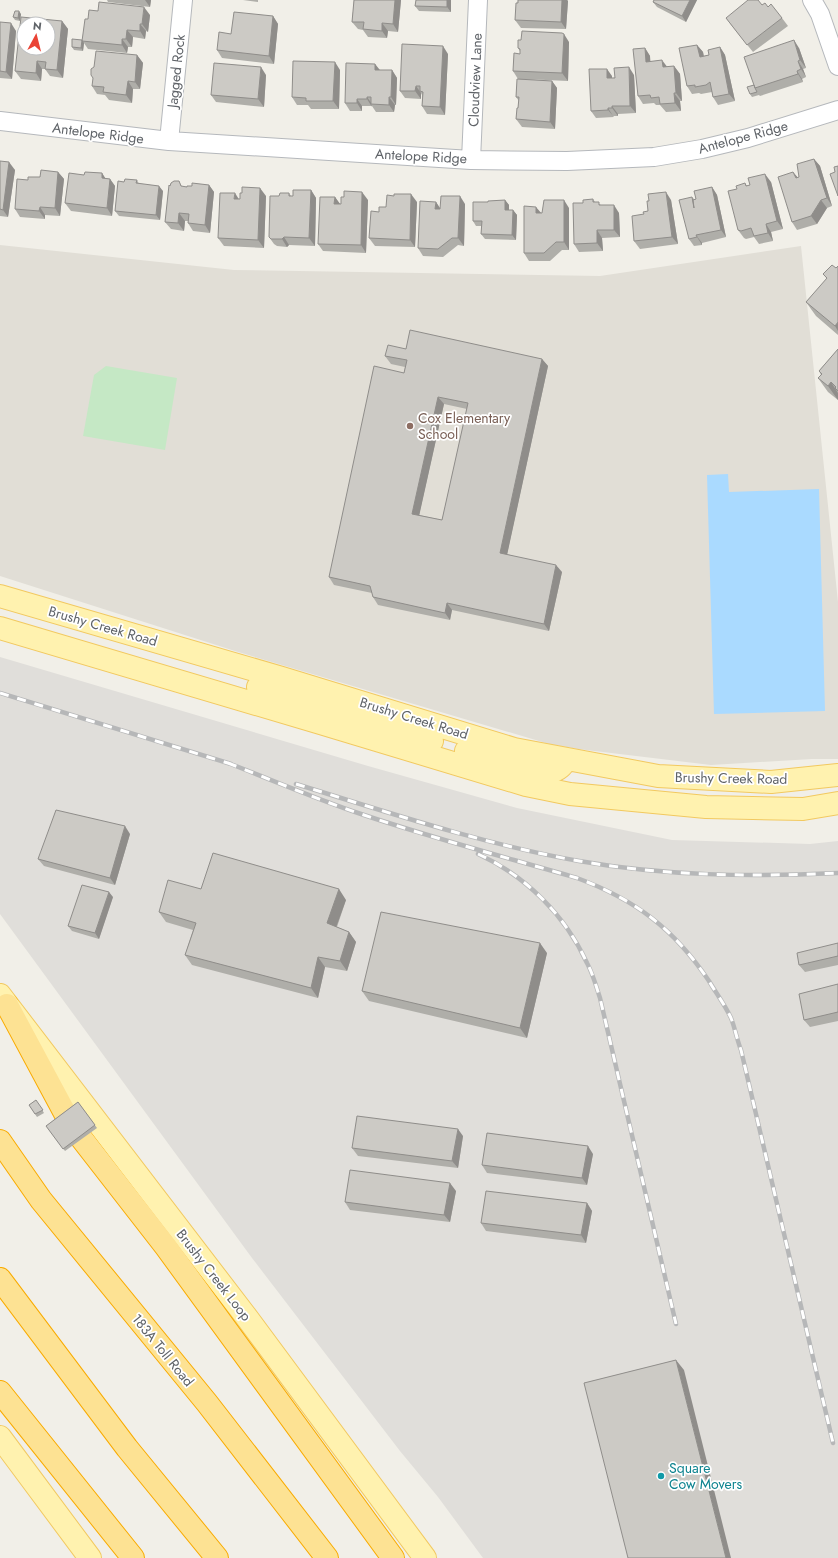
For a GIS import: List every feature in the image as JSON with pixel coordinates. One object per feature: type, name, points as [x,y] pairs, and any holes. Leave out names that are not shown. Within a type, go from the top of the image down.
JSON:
[{"type":"highway","points":[[3,1000],[66,1116]]},
{"type":"highway","points":[[82,1139],[166,1246],[393,1558]]},
{"type":"highway","name":"183A Toll Road","points":[[0,1141],[41,1200],[207,1404],[327,1558]]},
{"type":"highway","points":[[0,1279],[127,1448],[217,1558]]},
{"type":"highway","points":[[0,1392],[133,1558]]},
{"type":"main road","name":"Brushy Creek Road","points":[[0,596],[282,678],[514,749],[658,776],[771,782],[838,775]]},
{"type":"main road","name":"Brushy Creek Road","points":[[0,628],[526,785],[563,793],[706,807],[803,808],[838,803]]},
{"type":"main road","points":[[79,651],[132,648],[485,757],[531,769],[549,772],[560,769],[567,760]]},
{"type":"main road","name":"Brushy Creek Loop","points":[[3,1000],[248,1319],[425,1558]]},
{"type":"main road","points":[[0,1436],[90,1558]]},
{"type":"street","name":"Jagged Rock","points":[[169,141],[183,0]]},
{"type":"street","name":"Cloudview Lane","points":[[471,160],[478,0]]},
{"type":"street","points":[[812,0],[820,14],[838,66]]},
{"type":"street","name":"Antelope Ridge","points":[[0,122],[169,141],[471,160],[567,160],[654,157],[702,149],[748,138],[838,110]]},
{"type":"shaded area","name":"Cox Elementary School","points":[[0,245],[234,270],[600,276],[801,246],[838,602],[838,759],[812,759],[711,765],[578,749],[549,744],[235,651],[0,576]]},
{"type":"shaded area","points":[[0,657],[368,766],[517,808],[672,840],[810,844],[838,841],[838,1558],[483,1558],[438,1497],[400,1451],[252,1258],[0,914]]},
{"type":"green space","points":[[106,366],[177,378],[165,450],[83,436],[94,375]]},
{"type":"water","points":[[728,474],[729,492],[819,489],[825,711],[714,714],[707,475]]},
{"type":"building","points":[[354,0],[395,0],[393,24],[382,23],[382,31],[363,29],[364,22],[352,22]]},
{"type":"building","points":[[416,0],[447,0],[447,7],[415,6]]},
{"type":"building","points":[[518,0],[562,0],[561,22],[515,20],[516,3],[518,3]]},
{"type":"building","points":[[654,0],[690,0],[682,16],[653,2]]},
{"type":"building","points":[[748,0],[758,0],[762,5],[765,3],[768,7],[771,4],[782,18],[747,45],[726,18]]},
{"type":"building","points":[[99,2],[144,7],[140,31],[127,30],[126,39],[122,39],[122,45],[82,41],[85,19],[88,19],[89,10],[98,11]]},
{"type":"building","points":[[15,11],[19,11],[18,16],[13,17]]},
{"type":"building","points":[[234,12],[273,16],[269,56],[217,50],[219,32],[231,34]]},
{"type":"building","points":[[56,20],[62,21],[57,70],[45,69],[46,62],[37,61],[36,73],[15,71],[17,56],[56,56]]},
{"type":"building","points":[[0,22],[11,23],[6,72],[0,71]]},
{"type":"building","points":[[522,31],[564,34],[562,73],[513,71],[514,53],[520,54],[518,40],[521,40]]},
{"type":"building","points":[[72,39],[82,40],[81,48],[72,47]]},
{"type":"building","points":[[794,40],[800,60],[798,61],[801,69],[797,71],[798,74],[755,88],[744,57]]},
{"type":"building","points":[[402,44],[443,46],[440,107],[422,106],[423,92],[420,91],[420,86],[416,86],[415,91],[400,91]]},
{"type":"building","points":[[697,45],[700,57],[709,55],[708,50],[720,47],[729,94],[713,97],[710,82],[706,85],[695,87],[695,85],[687,86],[679,48]]},
{"type":"building","points":[[645,48],[646,62],[662,60],[663,67],[674,66],[676,93],[674,93],[675,103],[660,104],[659,97],[651,98],[650,95],[638,96],[633,49]]},
{"type":"building","points":[[96,51],[137,55],[135,82],[128,81],[126,95],[103,92],[104,87],[92,86],[93,78],[91,75],[91,69],[94,67]]},
{"type":"building","points":[[293,61],[335,62],[333,101],[306,101],[306,98],[292,97]]},
{"type":"building","points":[[214,63],[261,67],[258,99],[211,95]]},
{"type":"building","points":[[346,63],[375,64],[375,70],[392,70],[391,97],[389,97],[389,105],[371,104],[371,97],[367,97],[367,99],[357,99],[357,103],[345,103]]},
{"type":"building","points":[[629,67],[630,106],[612,106],[612,108],[608,108],[608,110],[591,111],[589,69],[607,69],[607,78],[615,78],[614,68]]},
{"type":"building","points":[[517,79],[552,81],[550,122],[516,119],[519,97],[516,97]]},
{"type":"building","points":[[754,85],[757,92],[750,94],[747,87]]},
{"type":"building","points":[[814,159],[827,198],[821,200],[811,216],[792,222],[778,177],[793,172],[796,178],[799,177],[797,164]]},
{"type":"building","points":[[0,161],[9,162],[3,210],[0,209]]},
{"type":"building","points":[[838,166],[838,196],[830,174],[835,172],[834,167]]},
{"type":"building","points":[[41,170],[58,172],[55,208],[40,207],[39,211],[15,209],[17,179],[28,180],[28,177],[40,177]]},
{"type":"building","points":[[85,172],[102,173],[102,178],[110,179],[107,208],[65,203],[69,173],[84,175]]},
{"type":"building","points":[[765,174],[777,221],[766,224],[768,233],[754,236],[751,228],[741,231],[738,230],[728,191],[737,189],[736,186],[745,183],[746,186],[750,185],[748,178]]},
{"type":"building","points":[[125,179],[137,180],[136,183],[159,186],[156,215],[115,211],[118,181],[124,182]]},
{"type":"building","points":[[174,181],[179,181],[181,186],[187,187],[192,186],[192,183],[209,185],[205,225],[188,223],[189,214],[179,213],[178,223],[165,222],[169,185],[170,186]]},
{"type":"building","points":[[242,187],[260,188],[258,240],[218,238],[220,193],[235,193],[234,199],[240,199]]},
{"type":"building","points":[[712,187],[721,230],[696,235],[697,237],[689,239],[679,200],[692,197],[694,208],[693,200],[696,199],[694,191]]},
{"type":"building","points":[[293,190],[311,190],[309,238],[284,237],[282,239],[271,239],[269,237],[270,196],[279,196],[280,193],[289,193],[289,196],[293,196]]},
{"type":"building","points":[[344,191],[362,192],[361,245],[318,244],[320,197],[335,197],[334,204],[341,204],[341,197],[344,197]]},
{"type":"building","points":[[666,192],[672,237],[634,241],[632,216],[644,214],[643,212],[648,211],[648,194]]},
{"type":"building","points":[[394,194],[411,194],[410,240],[369,238],[371,211],[379,212],[379,207],[386,207],[387,195],[394,196]]},
{"type":"building","points":[[441,196],[460,196],[458,238],[452,238],[438,249],[418,248],[420,201],[436,202],[435,209],[440,209]]},
{"type":"building","points":[[593,199],[593,202],[599,202],[599,205],[614,205],[614,230],[597,230],[597,243],[574,244],[573,203],[583,203],[583,200]]},
{"type":"building","points":[[505,200],[505,210],[513,210],[512,235],[481,234],[482,221],[473,221],[473,202]]},
{"type":"building","points":[[544,200],[564,200],[564,242],[556,242],[544,253],[524,253],[524,206],[536,207],[536,213],[542,213]]},
{"type":"building","points":[[832,265],[836,268],[838,266],[838,322],[835,326],[806,302],[827,278],[823,274]]},
{"type":"building","points":[[410,330],[542,359],[500,553],[556,565],[544,624],[447,603],[445,613],[373,597],[370,586],[329,577],[374,366],[404,373],[407,360],[385,356],[388,345],[406,349]],"holes":[[[438,397],[468,403],[442,520],[412,514]]]},
{"type":"building","points":[[838,349],[838,391],[831,382],[828,386],[818,378],[822,374],[819,371]]},
{"type":"building","points":[[56,810],[125,826],[110,878],[38,859]]},
{"type":"building","points":[[213,853],[339,889],[327,923],[349,932],[340,961],[318,957],[311,988],[185,955],[196,923],[159,912],[168,880],[201,889]]},
{"type":"building","points":[[82,885],[109,892],[95,933],[68,926]]},
{"type":"building","points":[[381,912],[540,943],[520,1028],[362,991]]},
{"type":"building","points":[[838,943],[838,956],[799,965],[797,953]]},
{"type":"building","points":[[838,984],[838,1012],[804,1020],[799,994]]},
{"type":"building","points":[[36,1100],[43,1110],[35,1114],[29,1105]]},
{"type":"building","points":[[78,1102],[95,1125],[63,1149],[46,1126]]},
{"type":"building","points":[[357,1116],[458,1129],[452,1161],[352,1148]]},
{"type":"building","points":[[487,1133],[588,1146],[582,1178],[482,1165]]},
{"type":"building","points":[[350,1170],[450,1183],[444,1215],[345,1202]]},
{"type":"building","points":[[486,1191],[587,1203],[581,1235],[481,1223]]},
{"type":"building","name":"Square Cow Movers","points":[[676,1360],[726,1558],[628,1558],[584,1383]]},
{"type":"railway","points":[[0,693],[231,764]]},
{"type":"railway","points":[[228,763],[311,796],[388,823],[577,878],[618,896],[652,918],[682,946],[709,981],[726,1008],[734,1026],[741,1050],[833,1443]]},
{"type":"railway","points":[[296,784],[472,837],[579,861],[644,870],[708,874],[773,875],[838,873]]},
{"type":"railway","points":[[478,854],[496,863],[528,886],[556,913],[578,945],[591,971],[600,998],[676,1324]]},
{"type":"place","name":"Cox Elementary School","points":[[410,426]]},
{"type":"place","name":"Square Cow Movers","points":[[661,1476]]}]
